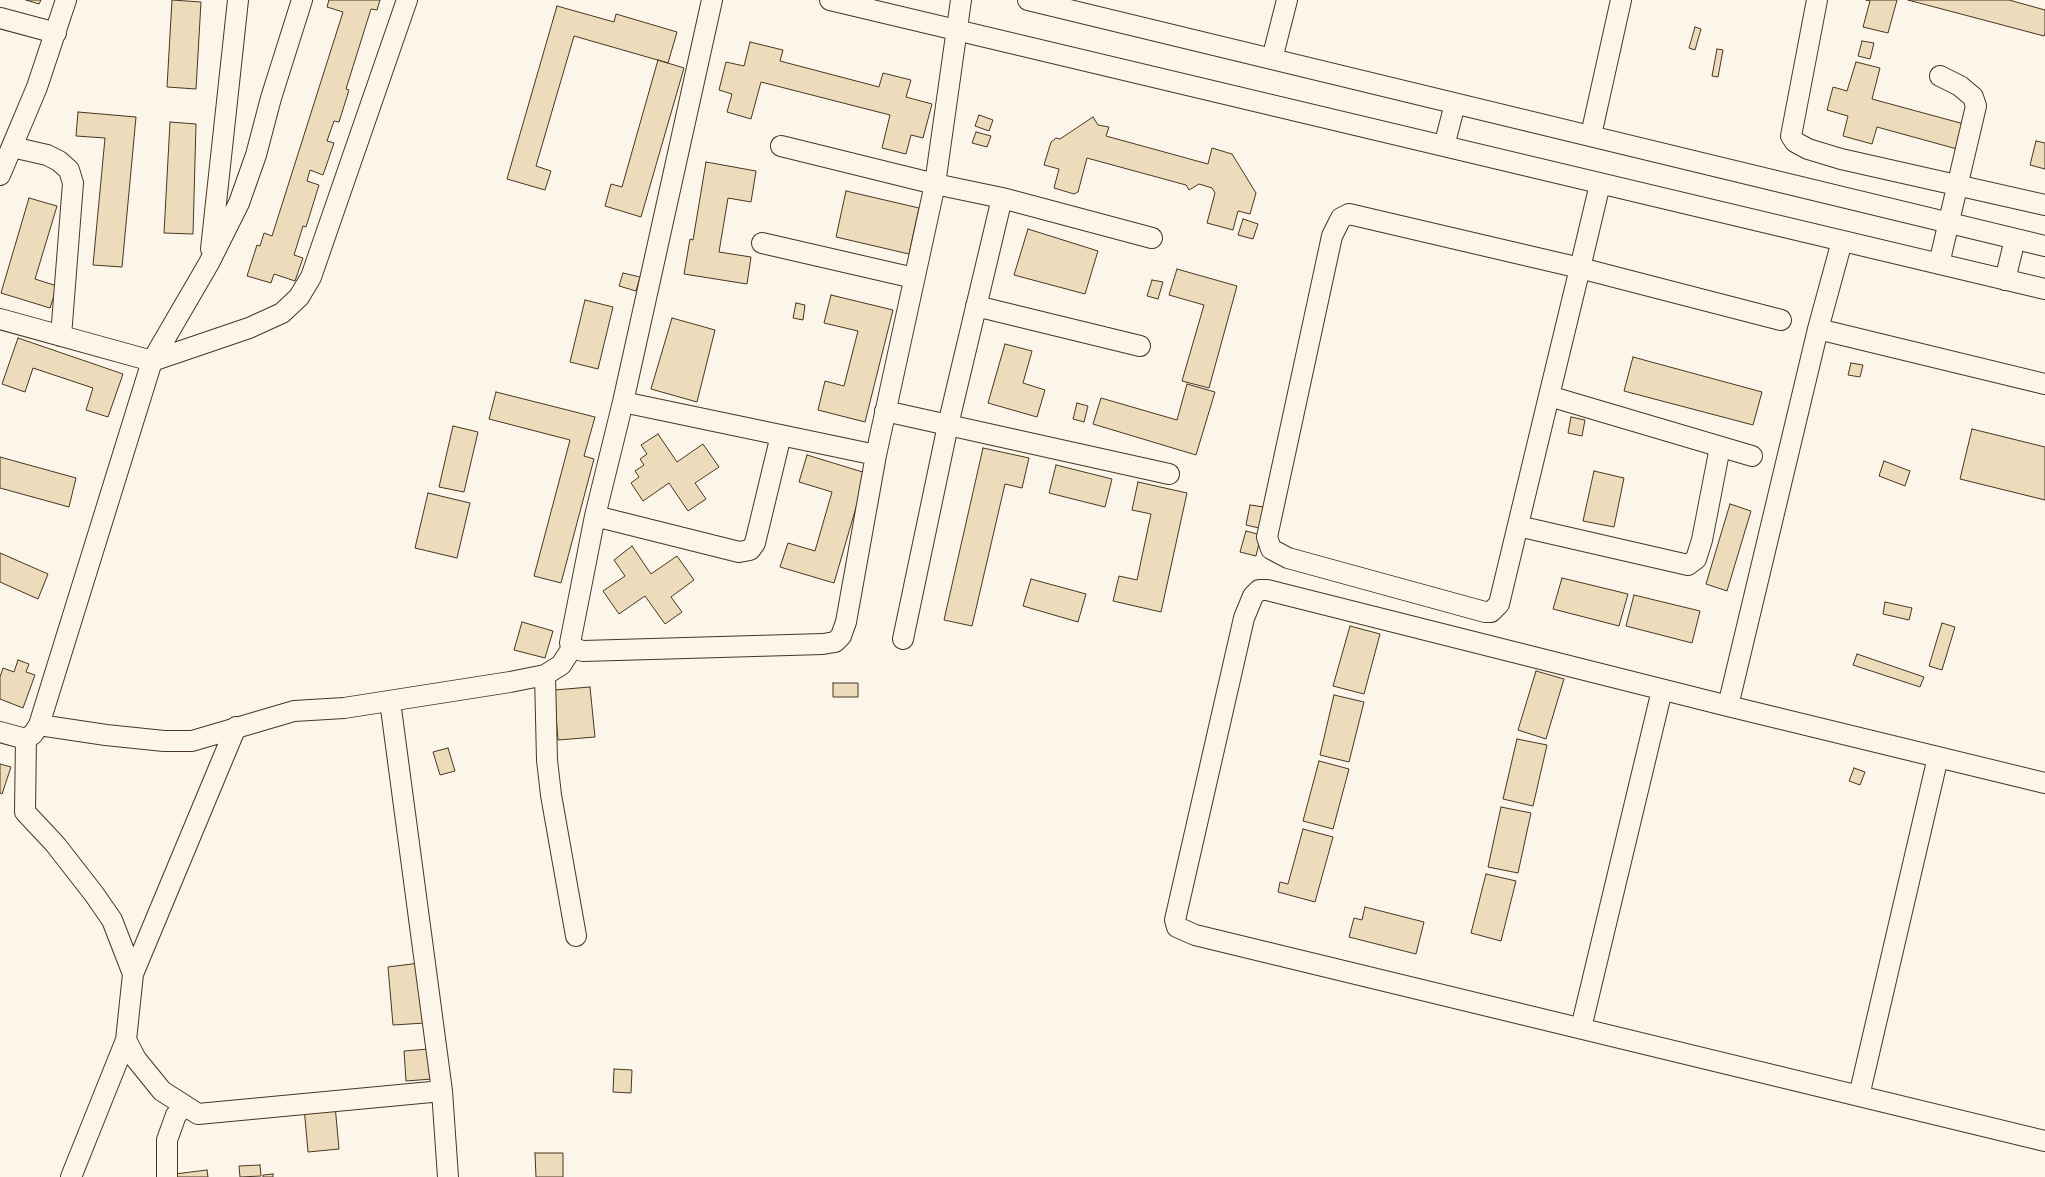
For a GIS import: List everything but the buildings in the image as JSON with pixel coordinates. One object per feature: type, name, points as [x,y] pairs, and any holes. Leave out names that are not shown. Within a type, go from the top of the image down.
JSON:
[{"type":"street","points":[[0,175],[37,87],[66,0]]},
{"type":"street","points":[[209,263],[238,0]]},
{"type":"street","points":[[133,974],[108,914],[55,844],[25,812],[32,732],[152,361],[209,263],[239,203],[253,163],[302,0]]},
{"type":"street","points":[[0,319],[152,361],[249,328],[282,312],[299,297],[311,277],[407,0]]},
{"type":"street","points":[[572,648],[570,643],[595,516],[623,402],[712,0]]},
{"type":"street","points":[[830,0],[2045,289]]},
{"type":"street","points":[[572,648],[583,651],[823,644],[835,642],[841,636],[846,622],[885,411],[935,184],[962,0]]},
{"type":"street","points":[[1028,0],[2045,246]]},
{"type":"street","points":[[1272,60],[1287,0]]},
{"type":"street","points":[[1591,135],[1621,0]]},
{"type":"street","points":[[1817,0],[1791,136],[1795,142],[1808,149],[1841,159],[2045,204]]},
{"type":"street","points":[[0,18],[56,33]]},
{"type":"street","points":[[1939,264],[1976,106],[1974,97],[1960,86],[1940,76]]},
{"type":"street","points":[[1444,146],[1455,104]]},
{"type":"street","points":[[781,146],[935,184],[1002,198],[1152,238]]},
{"type":"street","points":[[12,147],[47,155],[59,161],[69,170],[73,183],[61,336]]},
{"type":"street","points":[[1600,184],[1580,268],[1549,396],[1518,526],[1499,604],[1491,612],[1485,612],[1288,558],[1271,549],[1267,537],[1332,236],[1341,218],[1349,214],[1580,268],[1781,320]]},
{"type":"street","points":[[903,639],[948,425],[1002,198]]},
{"type":"street","points":[[2005,280],[2015,239]]},
{"type":"street","points":[[1728,706],[1818,329],[1842,241]]},
{"type":"street","points":[[762,243],[914,278]]},
{"type":"street","points":[[976,306],[1140,346]]},
{"type":"street","points":[[1818,329],[2045,384]]},
{"type":"street","points":[[1549,396],[1752,456]]},
{"type":"street","points":[[623,402],[876,455]]},
{"type":"street","points":[[885,411],[1169,474]]},
{"type":"street","points":[[595,516],[739,552],[750,550],[755,543],[781,435]]},
{"type":"street","points":[[1518,526],[1688,564],[1696,559],[1702,540],[1720,447]]},
{"type":"street","points":[[2045,783],[1662,690],[1267,590],[1259,590],[1252,596],[1244,618],[1175,920],[1177,927],[1195,935],[2045,1141]]},
{"type":"street","points":[[0,732],[106,735],[164,741],[192,741],[294,712],[344,708],[545,675],[561,665],[572,648]]},
{"type":"street","points":[[545,675],[547,760],[551,795],[576,936]]},
{"type":"street","points":[[1581,1028],[1662,690]]},
{"type":"street","points":[[390,701],[442,1091],[448,1177]]},
{"type":"street","points":[[71,1177],[126,1040],[133,974],[236,727]]},
{"type":"street","points":[[1859,1096],[1938,757]]},
{"type":"street","points":[[126,1040],[136,1059],[162,1090],[184,1107],[198,1114],[442,1091]]},
{"type":"street","points":[[167,1177],[167,1140],[176,1115],[184,1107]]}]
